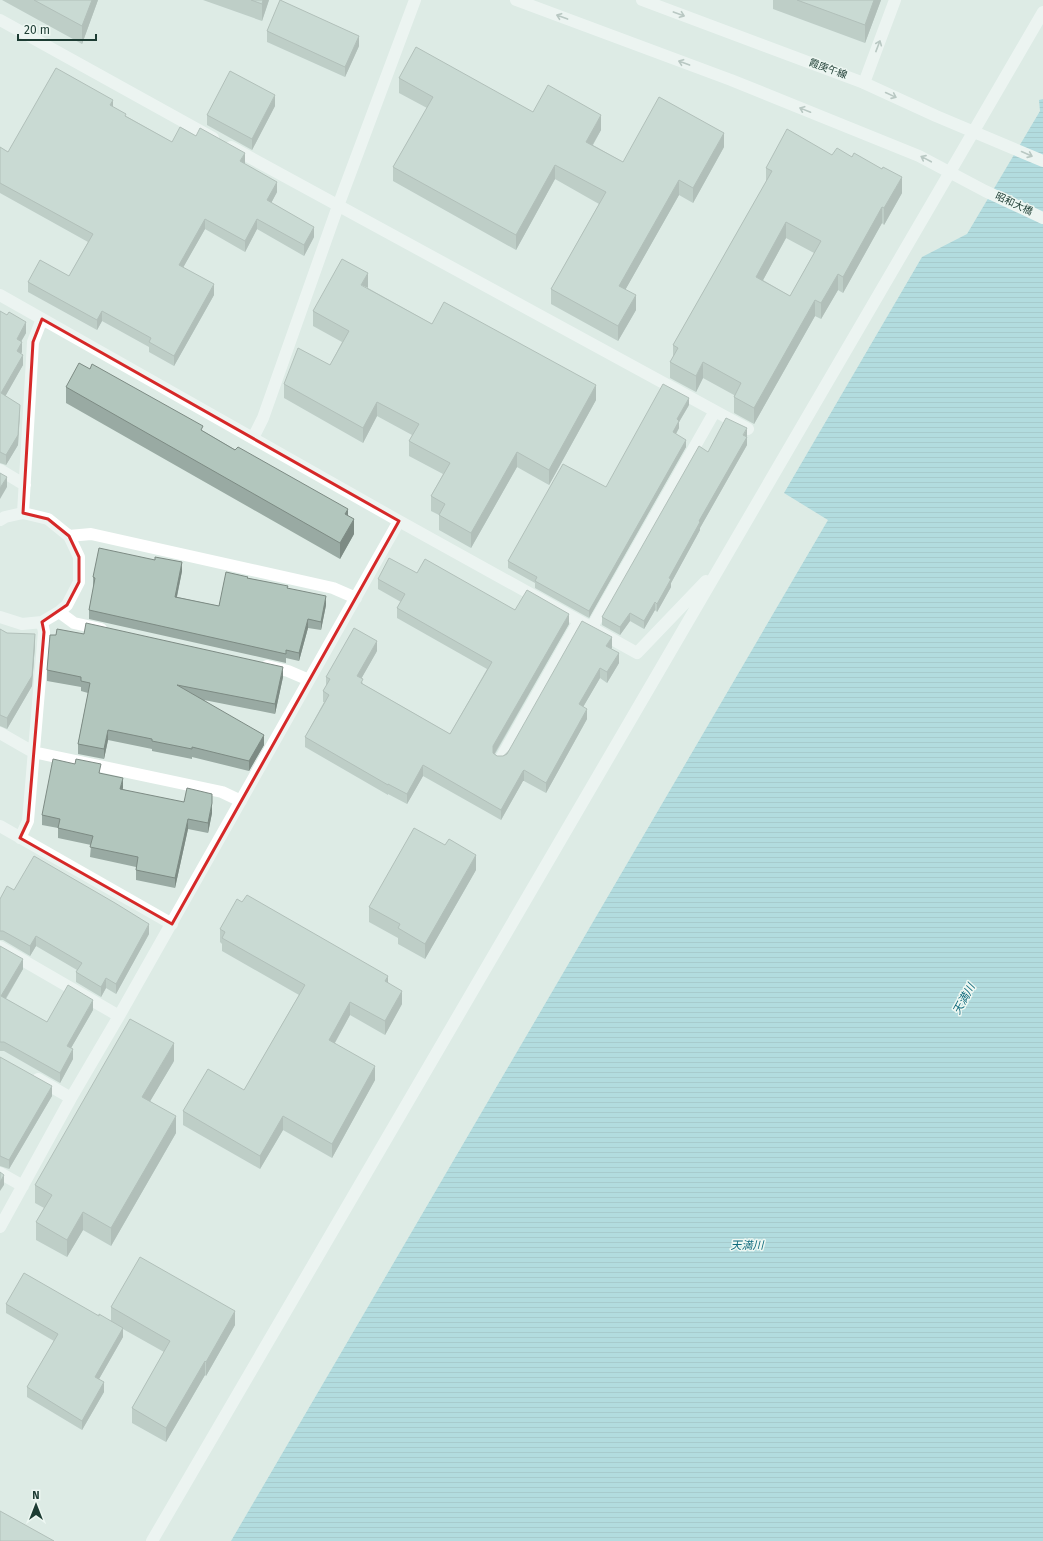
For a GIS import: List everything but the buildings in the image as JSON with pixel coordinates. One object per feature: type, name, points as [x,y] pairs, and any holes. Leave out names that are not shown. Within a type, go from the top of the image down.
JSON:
[{"type":"street","points":[[253,438],[263,418],[338,206],[415,0]]},
{"type":"street","name":"昭和大橋","points":[[516,0],[731,80],[919,156],[985,191],[1043,218]]},
{"type":"street","name":"霞庚午線","points":[[642,0],[864,83],[1043,161]]},
{"type":"street","points":[[864,83],[895,0]]},
{"type":"street","points":[[152,1541],[1043,12]]},
{"type":"street","points":[[0,20],[748,429]]},
{"type":"street","points":[[0,295],[399,521],[637,653],[721,566]]},
{"type":"street","points":[[23,513],[33,342],[42,319]]},
{"type":"street","points":[[592,628],[714,411]]},
{"type":"street","points":[[0,470],[25,484]]},
{"type":"street","points":[[0,520],[4,517],[23,513],[48,519],[69,536],[79,557],[79,582],[67,605],[60,612],[42,622],[22,624],[0,617]]},
{"type":"street","points":[[0,1227],[71,1098],[120,1016],[399,521]]},
{"type":"street","points":[[69,536],[91,534],[333,588],[356,598]]},
{"type":"street","points":[[60,612],[74,623],[113,632]]},
{"type":"street","points":[[500,760],[579,621]]},
{"type":"street","points":[[20,838],[28,821],[44,632],[42,622]]},
{"type":"street","points":[[258,664],[288,670],[309,680]]},
{"type":"street","points":[[0,733],[33,752],[222,792],[241,800]]},
{"type":"street","points":[[0,826],[172,924]]},
{"type":"street","points":[[0,947],[120,1016]]},
{"type":"street","points":[[26,1073],[71,1098]]},
{"type":"street","points":[[0,1173],[23,1186]]},
{"type":"highlighted area","points":[[42,319],[399,521],[172,924],[20,838],[28,821],[44,632],[42,622],[67,605],[79,582],[79,557],[69,536],[48,519],[23,513],[33,342]]},
{"type":"water","name":"天満川","points":[[1043,99],[1043,1541],[231,1541],[828,520],[784,493],[922,257],[967,234],[1040,111],[1039,100]]}]
